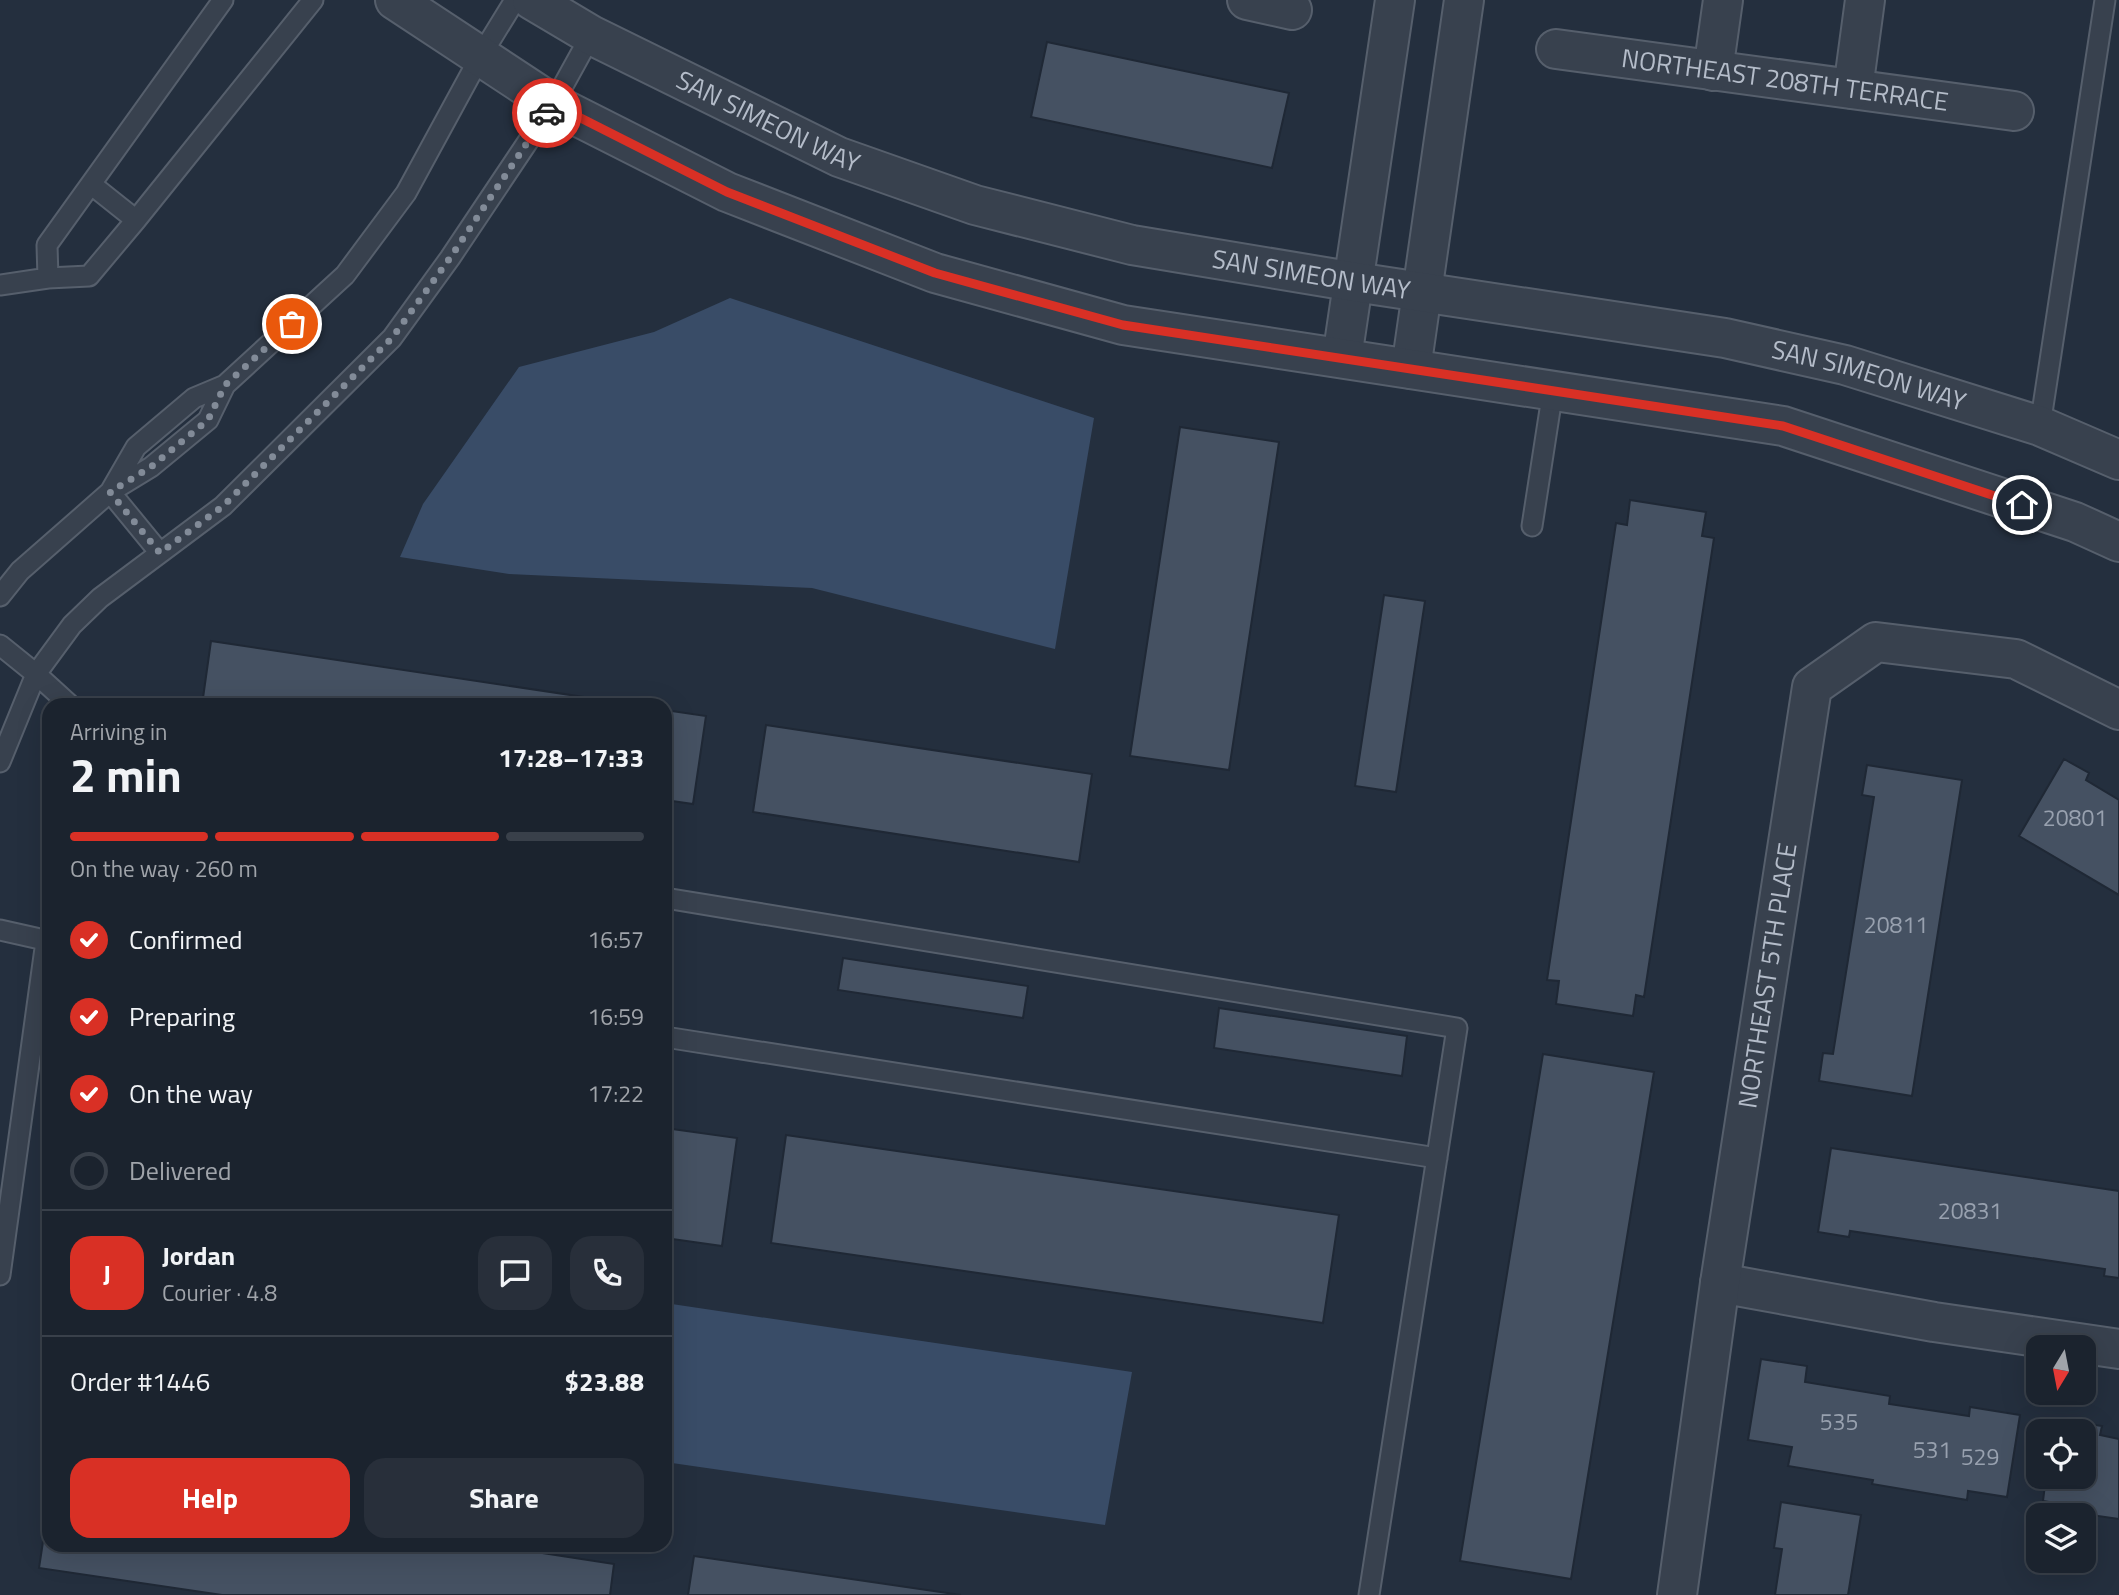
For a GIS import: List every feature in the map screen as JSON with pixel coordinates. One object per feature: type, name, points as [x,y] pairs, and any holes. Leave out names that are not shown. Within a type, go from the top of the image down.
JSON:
[{"type":"street","points":[[396,0],[553,104],[727,192],[935,273],[1123,325],[1783,426],[2075,522],[2119,542]]},
{"type":"street","name":"SAN SIMEON WAY","points":[[532,0],[592,35],[839,157],[975,205],[1132,245],[1354,282],[1726,338],[1845,365],[2040,426],[2118,455]]},
{"type":"street","points":[[1247,0],[1292,10]]},
{"type":"street","points":[[1342,358],[1395,0]]},
{"type":"street","points":[[1411,369],[1464,0]]},
{"type":"street","points":[[1713,71],[1723,0]]},
{"type":"street","points":[[1853,89],[1865,0]]},
{"type":"street","name":"NORTHEAST 208TH TERRACE","points":[[1556,49],[2014,111]]},
{"type":"street","name":"NORTHEAST 5TH PLACE","points":[[1676,1595],[1720,1283],[1812,687],[1876,642],[2016,659],[2119,710]]},
{"type":"street","points":[[1720,1283],[1934,1322],[2119,1349]]},
{"type":"lane","points":[[48,278],[47,245],[223,0]]},
{"type":"lane","points":[[0,285],[48,278],[89,276],[313,0]]},
{"type":"lane","points":[[0,596],[20,571],[110,492],[151,467],[208,420],[225,385],[345,275],[406,193],[515,0]]},
{"type":"lane","points":[[2040,426],[2105,0]]},
{"type":"lane","points":[[0,762],[36,674],[72,625],[100,598],[223,506],[392,338],[450,258],[553,104],[592,35]]},
{"type":"lane","points":[[92,185],[136,220]]},
{"type":"lane","points":[[1532,526],[1553,390]]},
{"type":"lane","points":[[110,492],[160,553]]},
{"type":"lane","points":[[0,645],[62,698]]},
{"type":"lane","points":[[672,899],[1457,1028],[1369,1595]]},
{"type":"lane","points":[[0,930],[42,940]]},
{"type":"lane","points":[[0,1275],[42,983]]},
{"type":"lane","points":[[672,1038],[1437,1158]]},
{"type":"water","points":[[730,298],[1094,418],[1055,649],[812,588],[509,574],[400,557],[423,504],[519,367],[654,332]]},
{"type":"water","points":[[672,1304],[1132,1372],[1105,1525],[672,1463]]},
{"type":"building","points":[[1047,42],[1289,93],[1272,168],[1031,117]]},
{"type":"building","points":[[1180,427],[1279,442],[1229,770],[1130,756]]},
{"type":"building","points":[[1630,500],[1706,512],[1702,536],[1714,538],[1644,997],[1636,995],[1633,1016],[1556,1004],[1559,981],[1547,980],[1616,523],[1627,525]]},
{"type":"building","points":[[1384,595],[1425,601],[1396,792],[1355,786]]},
{"type":"building","points":[[211,641],[590,698],[203,698]]},
{"type":"building","points":[[672,711],[706,716],[693,804],[672,801]]},
{"type":"building","points":[[766,725],[1092,774],[1079,862],[753,812]]},
{"type":"building","points":[[2064,759],[2089,773],[2086,780],[2119,800],[2119,895],[2019,836]]},
{"type":"building","points":[[1867,765],[1962,780],[1912,1096],[1819,1081],[1823,1053],[1833,1054],[1874,797],[1862,795]]},
{"type":"building","points":[[843,958],[1028,986],[1023,1018],[838,990]]},
{"type":"building","points":[[1219,1008],[1407,1036],[1402,1076],[1214,1048]]},
{"type":"building","points":[[1543,1054],[1654,1072],[1571,1579],[1460,1561]]},
{"type":"building","points":[[672,1129],[737,1138],[722,1246],[672,1239]]},
{"type":"building","points":[[786,1135],[1339,1215],[1323,1323],[771,1243]]},
{"type":"building","points":[[1831,1148],[2119,1191],[2119,1278],[2104,1276],[2105,1269],[1850,1231],[1849,1237],[1818,1232]]},
{"type":"building","points":[[1761,1359],[1807,1366],[1805,1382],[1890,1396],[1889,1404],[1969,1416],[1970,1407],[2020,1415],[2007,1497],[1968,1491],[1967,1500],[1872,1484],[1873,1480],[1788,1466],[1792,1447],[1748,1440]]},
{"type":"building","points":[[2096,1425],[2102,1426],[2100,1435],[2119,1439],[2119,1519],[2096,1516],[2096,1503],[2043,1501],[2044,1489],[2096,1489]]},
{"type":"building","points":[[1781,1502],[1861,1515],[1848,1595],[1775,1595],[1782,1549],[1774,1548]]},
{"type":"building","points":[[42,1548],[42,1552],[536,1552],[614,1564],[610,1595],[222,1595],[39,1568]]},
{"type":"building","points":[[694,1556],[961,1595],[688,1595]]},
{"type":"way so far","points":[[292,324],[225,385],[208,420],[151,467],[110,492],[160,553],[223,506],[392,338],[450,258],[547,113]]},
{"type":"route","points":[[547,113],[553,104],[727,192],[935,273],[1123,325],[1783,426],[2022,505]]}]
